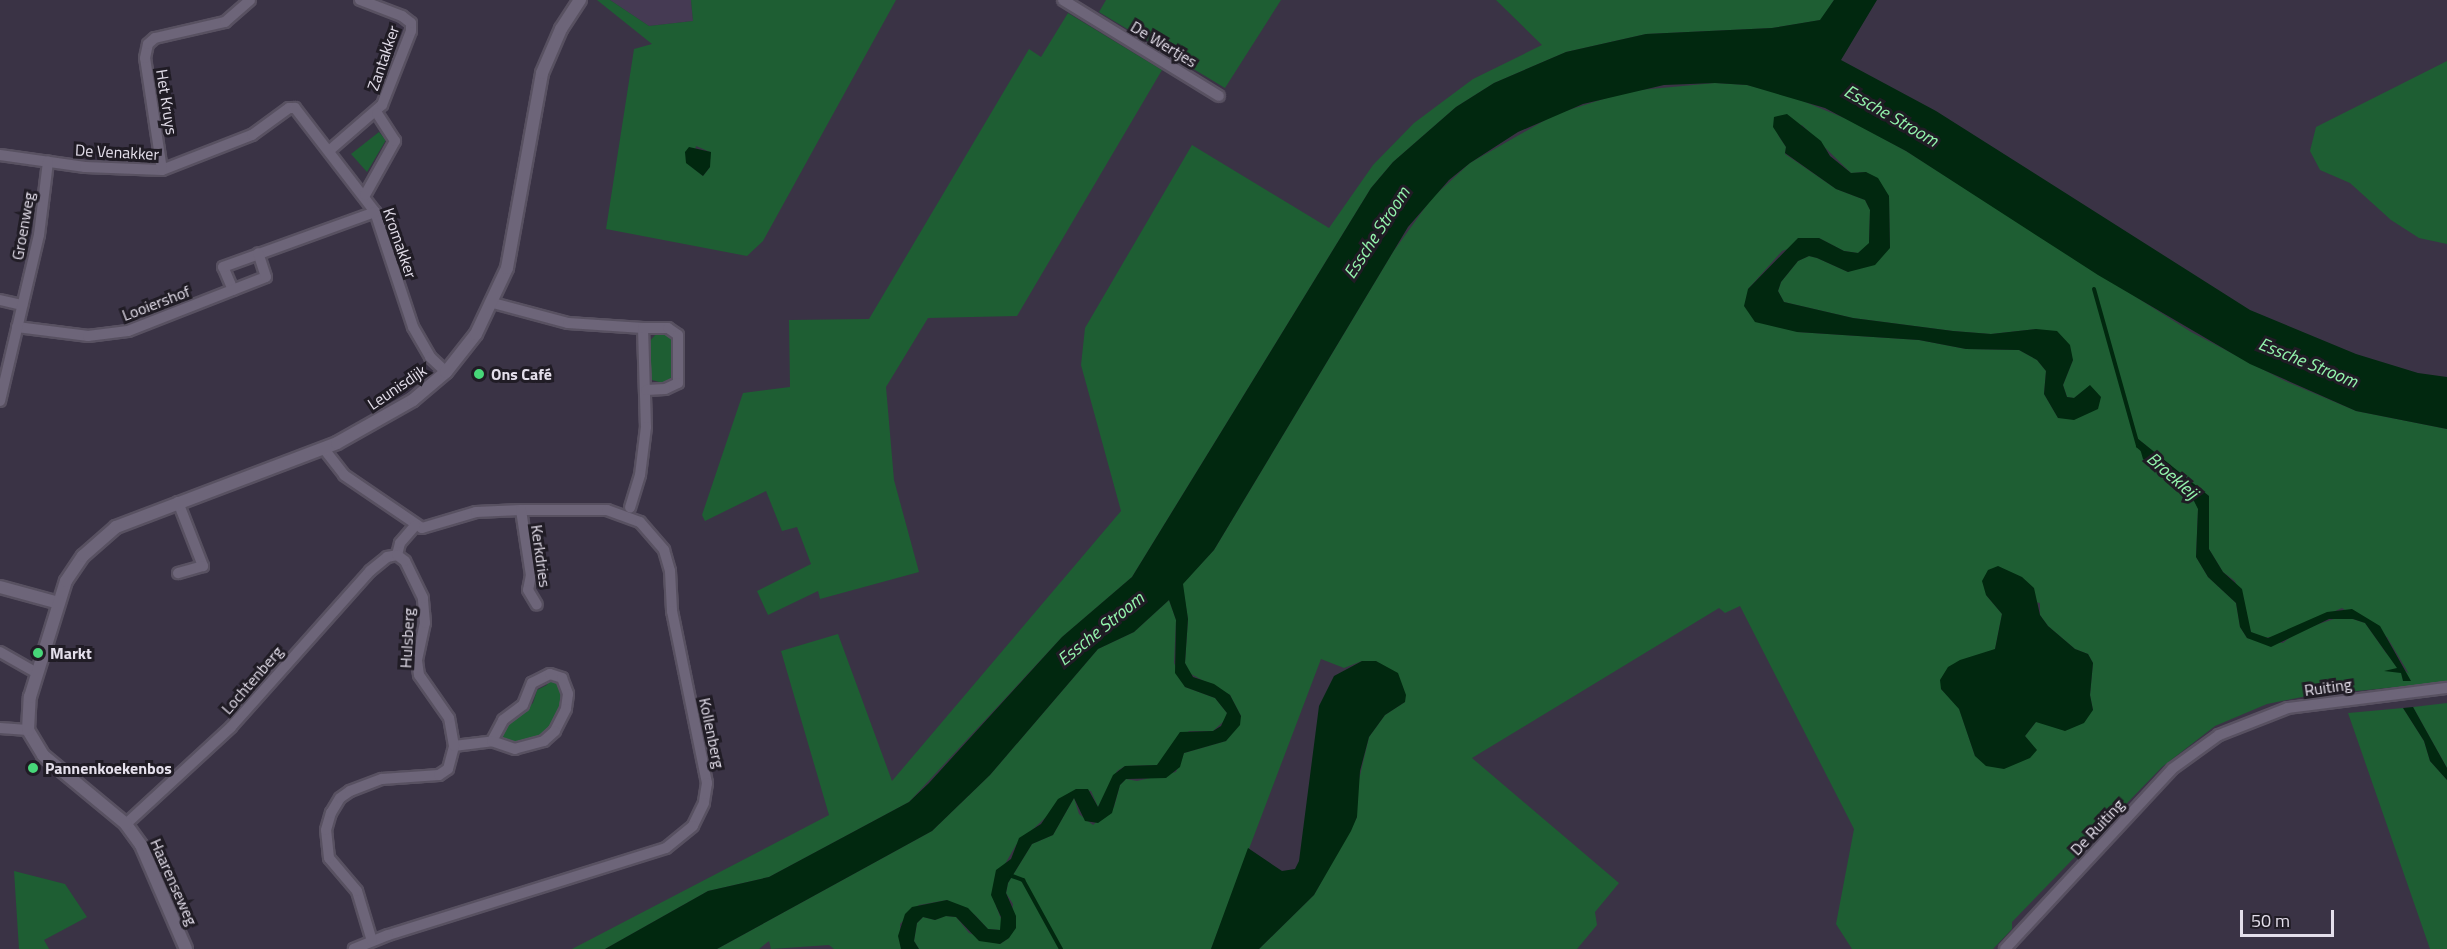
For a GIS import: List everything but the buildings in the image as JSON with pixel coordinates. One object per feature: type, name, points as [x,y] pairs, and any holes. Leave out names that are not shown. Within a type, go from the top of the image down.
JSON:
[{"type":"street","name":"Het Kruys","points":[[162,171],[145,58],[148,44],[155,38],[225,22],[250,0]]},
{"type":"street","name":"Zantakker","points":[[330,150],[376,113],[411,31],[411,23],[360,0]]},
{"type":"street","name":"Leunisdijk","points":[[37,673],[71,573],[96,542],[124,523],[324,449],[408,403],[446,372],[476,334],[493,303],[515,235],[542,73],[561,29],[580,0]]},
{"type":"street","name":"De Wertjes","points":[[1063,0],[1219,96]]},
{"type":"street","name":"De Venakker","points":[[0,155],[48,162],[162,171],[252,135],[289,108]]},
{"type":"street","name":"Kromakker","points":[[289,108],[303,115],[365,195],[375,212],[413,327],[430,357],[446,372]]},
{"type":"street","points":[[365,195],[395,141],[376,113]]},
{"type":"street","name":"Groenweg","points":[[0,401],[39,235],[48,162]]},
{"type":"street","points":[[233,290],[223,267],[375,212]]},
{"type":"street","name":"Looiershof","points":[[17,327],[113,335],[267,278],[258,253]]},
{"type":"street","points":[[0,300],[22,305]]},
{"type":"street","points":[[493,303],[568,323],[668,328],[678,335],[678,383],[665,389],[646,390]]},
{"type":"street","points":[[630,507],[644,454],[646,390],[643,328]]},
{"type":"street","points":[[324,449],[344,475],[415,526],[399,543],[397,555]]},
{"type":"street","points":[[178,502],[203,566],[178,573]]},
{"type":"street","name":"Kollenberg","points":[[354,949],[372,941],[666,848],[693,826],[704,803],[707,783],[672,611],[670,571],[664,550],[640,522],[618,511],[521,510],[476,512],[430,528],[415,526]]},
{"type":"street","name":"Kerkdries","points":[[521,510],[531,575],[528,590],[537,605]]},
{"type":"street","name":"Hulsberg","points":[[397,555],[405,561],[423,598],[425,623],[417,660],[419,675],[449,718],[454,746]]},
{"type":"street","name":"Lochtenberg","points":[[126,824],[231,726],[370,571],[387,557],[397,555]]},
{"type":"street","points":[[0,587],[59,603]]},
{"type":"street","points":[[0,651],[37,673],[30,697],[28,730],[0,728]]},
{"type":"street","points":[[372,941],[357,891],[329,858],[326,839],[331,813],[340,798],[350,791],[381,779],[439,775],[448,769],[454,746],[492,741],[515,749],[544,741],[555,731],[566,709],[568,694],[562,678],[550,675],[532,683],[524,705],[503,720],[492,741]]},
{"type":"street","name":"Ruiting","points":[[2219,735],[2288,708],[2447,688]]},
{"type":"street","name":"Haarenseweg","points":[[28,730],[43,755],[126,824],[146,852],[186,949]]},
{"type":"street","name":"De Ruiting","points":[[2005,949],[2152,789],[2191,753],[2219,735]]},
{"type":"shaded area","points":[[597,0],[610,0],[649,26],[693,21],[691,0],[896,0],[763,241],[747,256],[606,229],[634,49],[652,44]],"holes":[[[696,146],[710,152],[710,167],[703,176],[691,166]]]},
{"type":"shaded area","points":[[610,0],[691,0],[693,21],[649,26]]},
{"type":"shaded area","points":[[1106,0],[1281,0],[1225,88],[1099,12]]},
{"type":"shaded area","points":[[1496,0],[1834,0],[1821,20],[1772,28],[1646,34],[1566,52],[1494,83],[1456,107],[1393,162],[1371,188],[1132,577],[1062,637],[909,802],[769,877],[708,891],[605,949],[572,949],[829,815],[781,651],[838,634],[892,781],[1121,511],[1081,365],[1085,328],[1192,145],[1329,228],[1373,165],[1414,123],[1473,79],[1542,45]]},
{"type":"shaded area","points":[[1068,13],[1162,70],[1017,316],[928,318],[886,387],[894,480],[919,572],[820,599],[818,591],[768,615],[757,591],[811,564],[797,527],[782,531],[766,491],[705,521],[702,515],[743,393],[790,387],[789,320],[869,319],[1029,49],[1041,57]]},
{"type":"shaded area","points":[[2447,61],[2447,244],[2419,238],[2391,220],[2350,183],[2320,170],[2310,151],[2316,127]]},
{"type":"shaded area","points":[[1715,83],[1747,85],[1788,95],[1849,120],[1906,151],[2191,332],[2285,381],[2356,411],[2447,429],[2447,682],[2307,696],[2267,704],[2215,726],[2162,767],[2012,922],[2012,929],[1993,949],[1852,949],[1836,924],[1854,829],[1740,606],[1725,613],[1719,608],[1472,758],[1619,883],[1595,912],[1597,925],[1577,949],[1259,949],[1314,895],[1357,817],[1355,797],[1369,737],[1385,715],[1405,702],[1376,661],[1362,661],[1344,668],[1321,659],[1211,949],[919,949],[914,941],[917,923],[923,917],[935,920],[945,916],[956,917],[969,933],[1000,944],[1009,938],[1013,904],[1006,893],[1008,883],[1032,844],[1053,835],[1074,798],[1079,814],[1093,825],[1114,807],[1120,785],[1126,779],[1137,781],[1176,772],[1184,753],[1226,741],[1241,716],[1230,695],[1189,673],[1185,663],[1188,619],[1182,584],[1214,550],[1393,252],[1432,198],[1470,163],[1556,114],[1629,91]],"holes":[[[1802,125],[1851,173],[1866,172],[1889,196],[1890,247],[1848,272],[1809,256],[1798,261],[1781,282],[1778,291],[1784,302],[1853,318],[1953,331],[1991,334],[2036,329],[2073,360],[2063,385],[2067,397],[2074,398],[2090,386],[2058,418],[2044,394],[2046,371],[2037,360],[2019,350],[1966,349],[1919,340],[1797,332],[1748,289],[1782,251],[1819,238],[1844,251],[1858,253],[1869,244],[1870,210],[1865,200],[1836,189],[1785,154],[1786,147],[1778,135]],[[2138,439],[2209,496],[2209,549],[2223,572],[2235,581],[2251,632],[2262,638],[2278,636],[2342,608],[2387,637],[2409,674],[2386,653],[2365,623],[2343,616],[2298,631],[2283,643],[2247,638],[2240,627],[2236,603],[2208,577],[2196,557],[2198,508],[2191,495],[2164,476]],[[1986,595],[2040,603],[2040,615],[2048,626],[2075,649],[2088,654],[2093,663],[2090,695],[2093,710],[2036,722],[2025,736],[2036,750],[1975,756],[1959,708],[1941,689],[1995,649],[2002,614]]]},
{"type":"shaded area","points":[[379,132],[386,140],[367,172],[351,154]]},
{"type":"shaded area","points":[[656,334],[666,334],[673,341],[674,376],[663,383],[652,380],[649,373],[649,342]]},
{"type":"shaded area","points":[[1169,600],[1176,620],[1174,663],[1185,687],[1215,698],[1227,713],[1225,720],[1213,731],[1189,731],[1157,765],[1125,766],[1117,771],[1098,807],[1091,791],[1076,789],[1016,845],[1005,864],[996,906],[1003,924],[1000,930],[988,929],[975,915],[947,900],[919,905],[900,924],[901,949],[834,949],[829,945],[771,949],[769,941],[759,949],[717,949],[932,831],[990,775],[1098,649],[1134,632]]},
{"type":"shaded area","points":[[548,680],[557,681],[562,691],[561,710],[553,725],[542,737],[519,743],[505,741],[502,736],[505,725],[533,703],[537,690],[547,685]]},
{"type":"shaded area","points":[[2447,703],[2447,768],[2413,707]]},
{"type":"shaded area","points":[[2403,708],[2424,741],[2430,761],[2447,780],[2447,949],[2430,949],[2348,713]]},
{"type":"shaded area","points":[[14,871],[65,884],[87,917],[44,940],[49,949],[19,949]]},
{"type":"water","name":"Essche Stroom","points":[[1834,0],[1877,0],[1841,60],[1936,111],[2250,310],[2356,354],[2418,373],[2447,377],[2447,429],[2356,411],[2250,364],[2098,275],[1906,151],[1825,108],[1747,85],[1715,83],[1664,85],[1583,104],[1518,132],[1470,163],[1449,180],[1408,227],[1214,550],[1183,584],[1188,619],[1185,663],[1193,677],[1214,684],[1230,695],[1241,716],[1240,725],[1226,741],[1184,753],[1180,767],[1166,778],[1126,779],[1120,785],[1112,813],[1098,823],[1085,821],[1074,798],[1053,835],[1032,844],[1008,883],[1006,893],[1016,916],[1016,928],[1009,938],[1000,944],[979,941],[956,917],[946,916],[935,920],[923,917],[917,923],[914,941],[919,949],[901,949],[898,936],[905,914],[912,907],[947,900],[968,908],[988,929],[1000,930],[1001,917],[991,895],[996,870],[1011,859],[1019,838],[1041,824],[1058,799],[1076,789],[1088,789],[1098,807],[1113,775],[1125,766],[1157,765],[1180,732],[1213,731],[1221,726],[1227,713],[1215,698],[1185,687],[1175,673],[1176,620],[1169,600],[1134,632],[1098,649],[990,775],[932,831],[717,949],[605,949],[708,891],[769,877],[909,802],[929,783],[1062,637],[1132,577],[1371,188],[1393,162],[1456,107],[1494,83],[1566,52],[1646,34],[1772,28],[1820,20]]},
{"type":"water","points":[[1787,114],[1821,141],[1830,156],[1851,173],[1866,172],[1878,178],[1889,196],[1890,248],[1875,265],[1848,272],[1809,256],[1798,261],[1781,282],[1778,291],[1784,302],[1853,318],[1953,331],[1991,334],[2036,329],[2057,331],[2070,345],[2073,360],[2063,385],[2067,397],[2074,398],[2090,385],[2101,397],[2098,409],[2074,420],[2058,418],[2044,394],[2046,371],[2037,360],[2019,350],[1966,349],[1919,340],[1797,332],[1755,322],[1744,306],[1748,289],[1798,238],[1819,238],[1844,251],[1858,253],[1869,243],[1870,210],[1865,200],[1836,189],[1785,153],[1786,147],[1773,127],[1774,117]]},
{"type":"water","points":[[689,147],[711,152],[710,167],[703,176],[686,163],[685,152]]},
{"type":"water","points":[[2137,438],[2209,496],[2209,549],[2223,572],[2242,589],[2251,632],[2268,638],[2327,612],[2352,609],[2380,626],[2411,681],[2403,681],[2401,673],[2384,671],[2397,668],[2365,623],[2353,619],[2329,619],[2271,647],[2247,638],[2240,627],[2236,603],[2208,577],[2196,557],[2198,509],[2191,495],[2143,459]]},
{"type":"water","points":[[1998,566],[2022,577],[2034,588],[2040,615],[2048,626],[2075,649],[2088,654],[2093,663],[2090,695],[2093,710],[2084,723],[2065,731],[2036,722],[2025,736],[2037,750],[2030,758],[2004,769],[1986,766],[1975,756],[1959,709],[1941,689],[1940,680],[1948,667],[1960,660],[1995,649],[2002,614],[1986,595],[1982,581],[1988,570]]},
{"type":"water","points":[[1362,661],[1376,661],[1398,673],[1406,695],[1405,702],[1385,715],[1369,737],[1360,771],[1357,817],[1351,831],[1314,895],[1259,949],[1211,949],[1248,848],[1282,871],[1295,869],[1299,861],[1319,706],[1334,676]]},
{"type":"water","points":[[2413,707],[2447,768],[2447,780],[2430,761],[2424,741],[2403,708]]},
{"type":"waterway","name":"Broekleij","points":[[2094,289],[2138,446],[2144,451]]},
{"type":"waterway","points":[[1012,876],[1023,880],[1061,949]]},
{"type":"place","name":"Ons Café","points":[[479,374]]},
{"type":"place","name":"Markt","points":[[38,653]]},
{"type":"place","name":"Pannenkoekenbos","points":[[33,768]]}]
